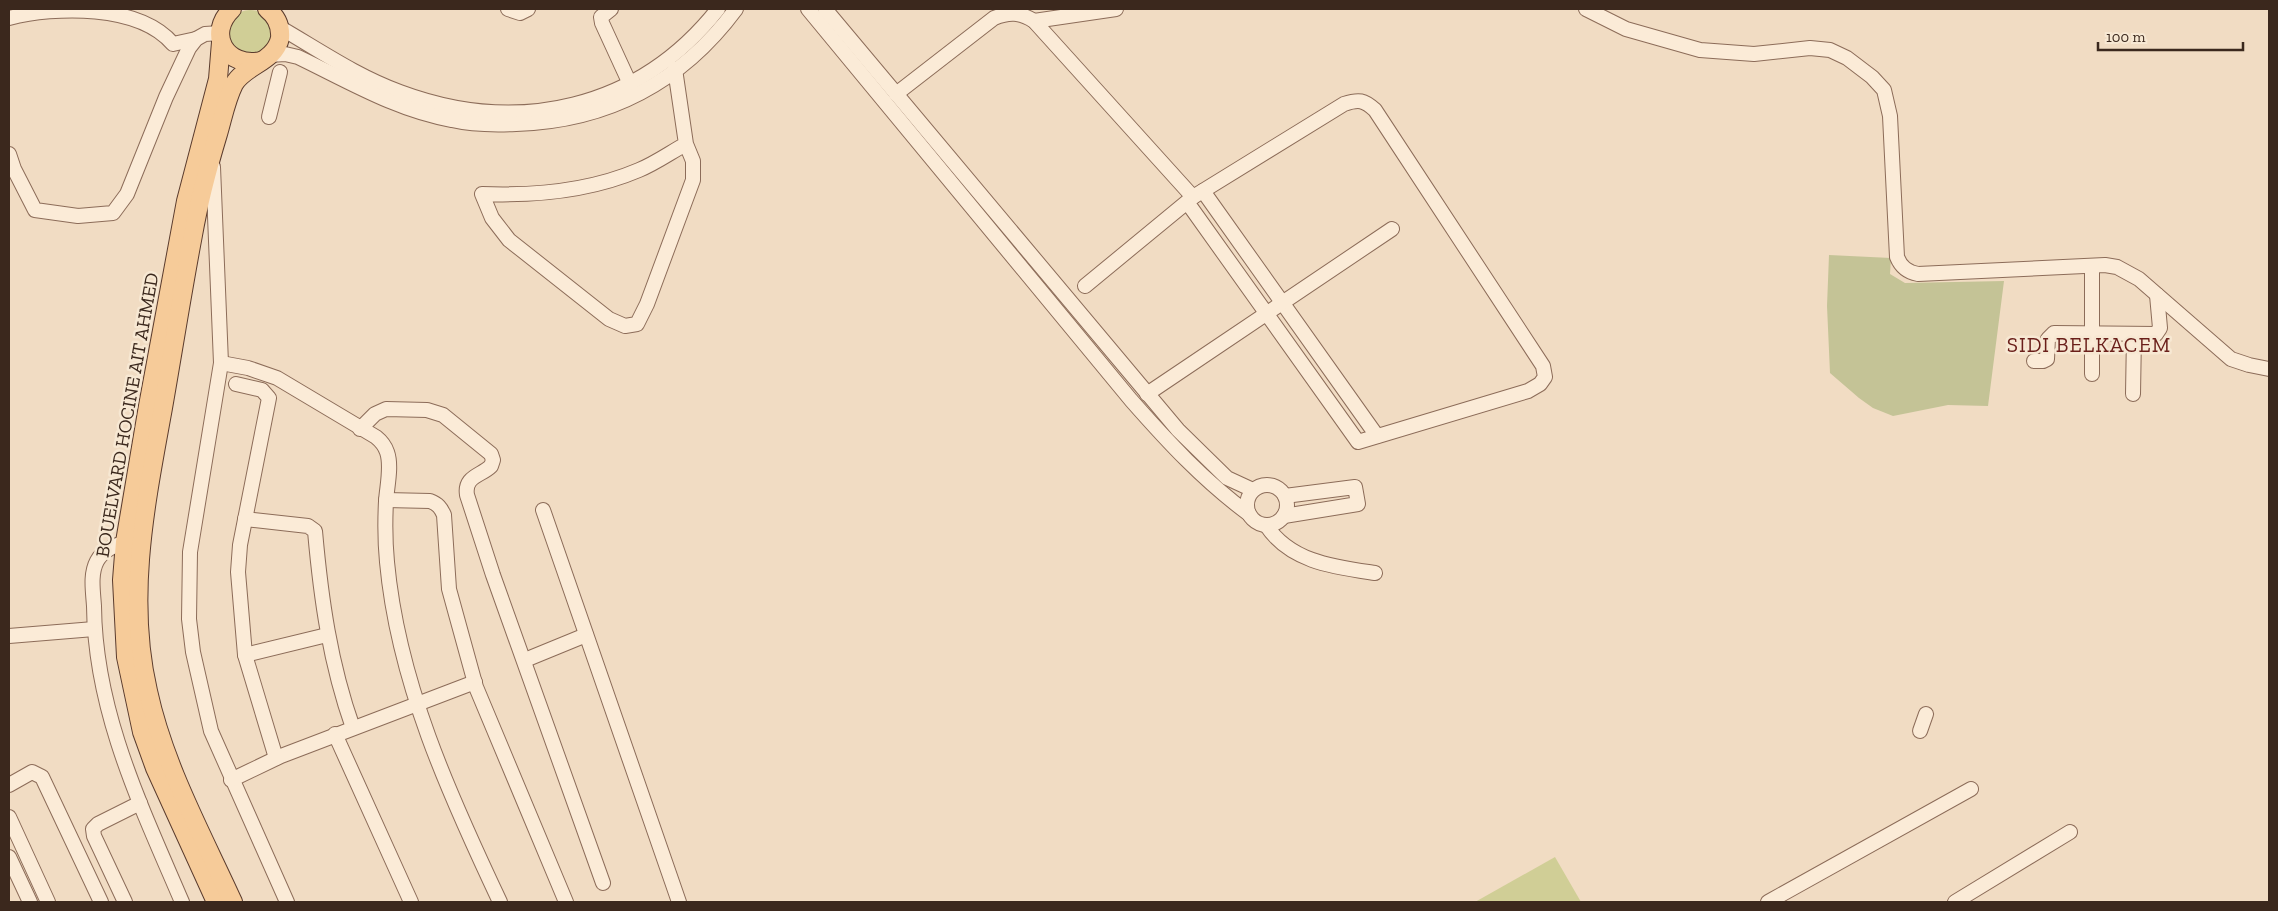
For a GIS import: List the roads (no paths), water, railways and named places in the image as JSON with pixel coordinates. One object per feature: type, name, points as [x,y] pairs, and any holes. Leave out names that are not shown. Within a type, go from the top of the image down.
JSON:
[{"type":"main road","name":"BOUELVARD HOCINE AIT AHMED","points":[[216,902],[155,768],[133,695],[122,619],[125,542],[186,201],[218,79],[220,38],[227,11]]},
{"type":"main road","points":[[233,902],[170,762],[157,726],[147,690],[138,616],[137,579],[147,496],[193,233],[213,149],[228,96],[236,80],[266,58],[278,42],[274,16]]},
{"type":"main road","points":[[220,38],[233,58],[241,62],[266,58]]},
{"type":"street","points":[[508,9],[520,13],[528,9]]},
{"type":"street","points":[[612,9],[601,17],[602,23],[630,84]]},
{"type":"street","points":[[274,16],[351,71],[400,92],[436,103],[475,110],[543,110],[576,105],[630,84],[650,72],[689,41],[718,9]]},
{"type":"street","points":[[268,117],[285,71],[275,71],[266,58],[285,54],[298,57],[370,93],[419,112],[451,120],[500,124],[554,121],[602,110],[630,99],[656,84],[714,34],[736,9]]},
{"type":"street","points":[[808,9],[1169,444],[1253,519],[1266,525],[1274,537],[1308,559],[1340,568],[1375,573]]},
{"type":"street","points":[[825,9],[1178,430],[1226,478],[1253,490]]},
{"type":"street","points":[[896,94],[994,18],[1013,13],[1027,15],[1116,9]]},
{"type":"street","points":[[1586,9],[1626,29],[1700,50],[1754,54],[1810,48],[1830,50],[1848,58],[1872,77],[1884,90],[1890,116],[1897,257],[1901,265],[1908,271],[1922,274],[2092,266],[2117,267],[2129,272],[2231,359],[2269,369]]},
{"type":"street","points":[[9,18],[55,10],[98,12],[157,29],[173,44],[196,39],[205,34],[220,38]]},
{"type":"street","points":[[1027,15],[1194,196],[1282,303],[1377,436]]},
{"type":"street","points":[[9,154],[14,169],[35,210],[78,216],[113,213],[127,194],[166,97],[189,48],[196,39]]},
{"type":"street","points":[[675,69],[686,144],[693,160],[693,180],[641,320],[631,326],[618,324],[609,319],[521,252],[500,230],[482,194],[540,193],[591,185],[641,169],[686,144]]},
{"type":"street","points":[[1084,286],[1194,196],[1344,104],[1358,99],[1367,102],[1376,110],[1543,366],[1545,377],[1540,384],[1528,391],[1358,442],[1267,313],[1194,196]]},
{"type":"street","points":[[213,149],[221,363],[194,519],[188,586],[189,619],[200,685],[211,731],[231,780],[287,902]]},
{"type":"street","points":[[1147,394],[1392,229]]},
{"type":"street","points":[[2092,266],[2092,374]]},
{"type":"street","points":[[2034,361],[2043,362],[2047,359],[2048,340],[2054,333],[2153,335],[2159,332],[2157,295]]},
{"type":"street","points":[[2133,394],[2134,335]]},
{"type":"street","points":[[221,363],[248,368],[277,378],[380,441],[387,451],[389,464],[385,539],[388,578],[417,704],[434,750],[500,902]]},
{"type":"street","points":[[236,384],[262,390],[269,398],[238,572],[246,655],[276,758]]},
{"type":"street","points":[[360,429],[374,414],[386,409],[427,410],[443,415],[491,454],[493,460],[491,466],[470,480],[466,491],[493,575],[525,660],[603,883]]},
{"type":"street","points":[[1249,514],[1247,501],[1253,490],[1258,486],[1271,485],[1282,491],[1285,496],[1287,510],[1284,516]]},
{"type":"street","points":[[1266,525],[1272,524],[1284,516],[1358,504],[1355,487],[1285,496]]},
{"type":"street","points":[[386,500],[430,502],[437,504],[442,510],[444,515],[449,591],[481,702],[566,902]]},
{"type":"street","points":[[543,510],[679,902]]},
{"type":"street","points":[[246,519],[313,529],[327,635],[336,676],[353,728]]},
{"type":"street","points":[[125,542],[103,553],[93,573],[94,629],[106,706],[140,803],[182,902]]},
{"type":"street","points":[[9,636],[94,629]]},
{"type":"street","points":[[246,655],[327,635]]},
{"type":"street","points":[[525,660],[586,635]]},
{"type":"street","points":[[231,780],[276,758],[335,734],[475,682]]},
{"type":"street","points":[[1920,731],[1926,714]]},
{"type":"street","points":[[335,734],[411,902]]},
{"type":"street","points":[[9,785],[32,772],[42,777],[101,902]]},
{"type":"street","points":[[1768,902],[1791,897],[1972,789]]},
{"type":"street","points":[[125,902],[94,836],[93,829],[98,824],[140,803]]},
{"type":"street","points":[[9,818],[48,902]]},
{"type":"street","points":[[1955,902],[2070,832]]},
{"type":"street","points":[[9,857],[30,902]]},
{"type":"district","name":"SIDI BELKACEM","points":[[2089,344]]}]
